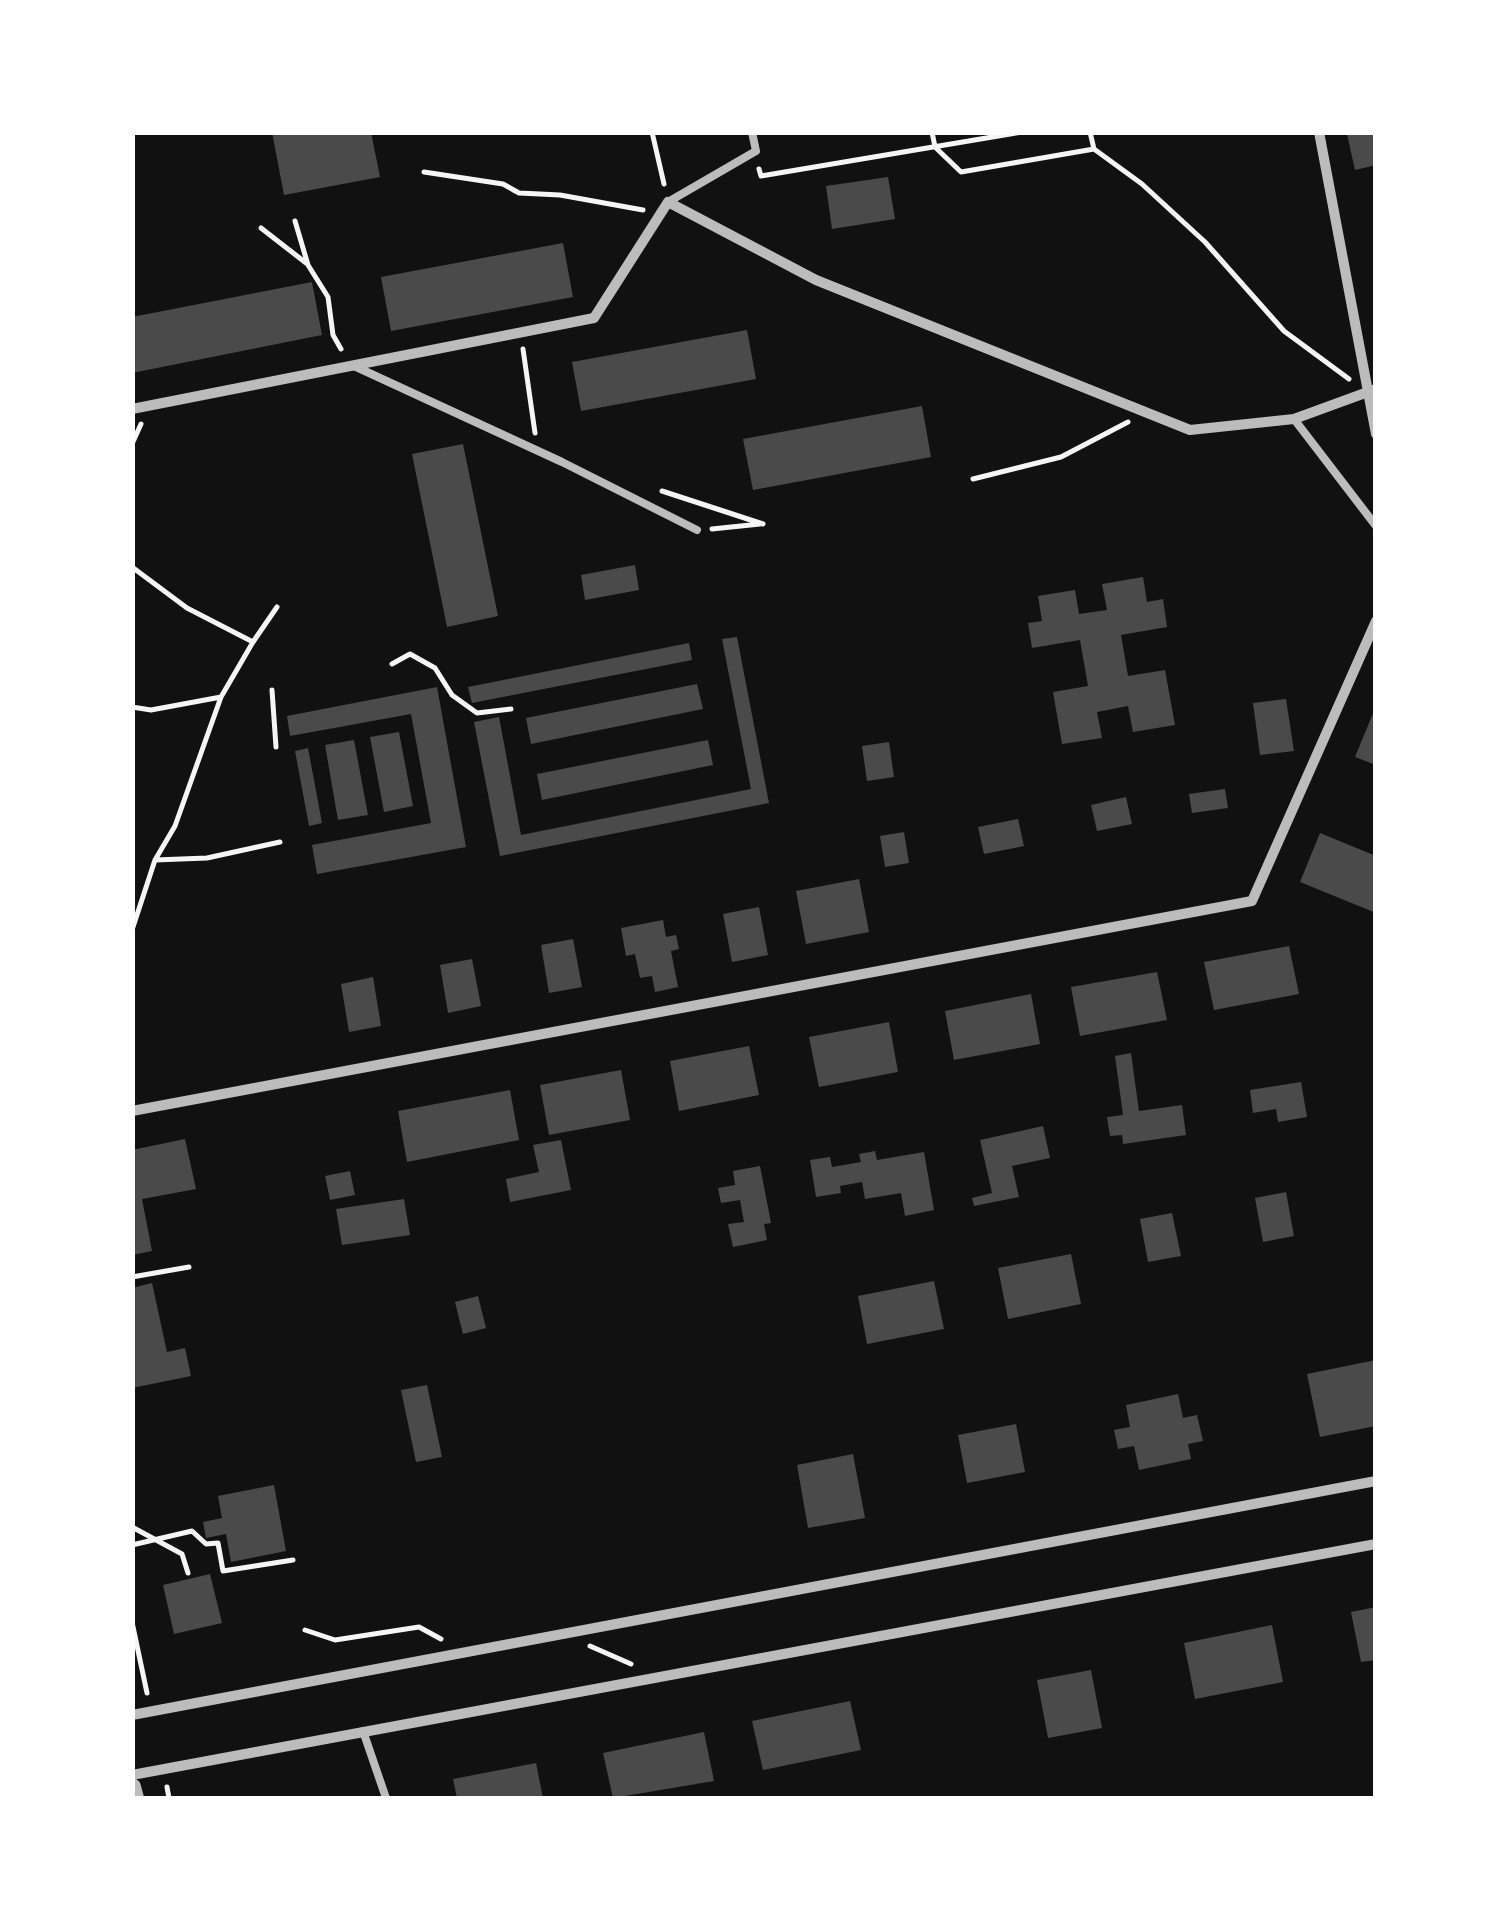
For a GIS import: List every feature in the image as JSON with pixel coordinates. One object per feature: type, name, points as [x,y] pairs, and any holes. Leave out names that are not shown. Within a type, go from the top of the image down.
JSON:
[{"type":"street","points":[[1320,132],[1372,390],[1376,434]]},
{"type":"street","points":[[132,409],[594,318],[668,202],[816,280],[1190,430],[1294,418],[1372,390]]},
{"type":"street","points":[[132,1111],[1252,901],[1376,621]]},
{"type":"street","points":[[132,1715],[1376,1481]]},
{"type":"street","points":[[132,1775],[1376,1544]]},
{"type":"street","points":[[132,1787],[135,1798]]},
{"type":"lane","points":[[668,202],[756,151],[752,132]]},
{"type":"lane","points":[[351,364],[697,530]]},
{"type":"lane","points":[[1294,418],[1376,526]]},
{"type":"lane","points":[[363,1731],[386,1798]]},
{"type":"path","points":[[652,132],[668,202]]},
{"type":"path","points":[[932,132],[935,147],[961,172],[1094,148]]},
{"type":"path","points":[[756,151],[760,176],[1022,132]]},
{"type":"path","points":[[1090,132],[1094,148],[1142,184],[1205,242],[1284,331],[1372,390]]},
{"type":"path","points":[[424,172],[502,184],[519,193],[560,195],[660,213]]},
{"type":"path","points":[[295,221],[308,265],[328,297],[332,336],[351,364]]},
{"type":"path","points":[[261,228],[308,265]]},
{"type":"path","points":[[521,332],[537,450]]},
{"type":"path","points":[[974,479],[1061,457],[1148,412]]},
{"type":"path","points":[[697,530],[764,524]]},
{"type":"path","points":[[132,567],[188,608],[252,642]]},
{"type":"path","points":[[132,930],[155,860],[175,826],[221,698],[252,642],[278,607]]},
{"type":"path","points":[[392,664],[410,654],[435,668],[452,695],[477,713],[510,709]]},
{"type":"path","points":[[272,690],[276,747]]},
{"type":"path","points":[[132,706],[151,710],[221,698]]},
{"type":"path","points":[[155,860],[207,858],[280,842]]},
{"type":"path","points":[[132,1277],[189,1266]]},
{"type":"path","points":[[132,1527],[182,1554],[188,1573]]},
{"type":"path","points":[[132,1545],[192,1531],[206,1544],[218,1543],[223,1571],[293,1560]]},
{"type":"path","points":[[132,1622],[148,1693]]},
{"type":"path","points":[[306,1630],[335,1640],[419,1627]]},
{"type":"path","points":[[560,1633],[630,1664]]},
{"type":"building","points":[[272,132],[371,132],[380,177],[284,195]]},
{"type":"building","points":[[1376,132],[1376,165],[1355,170],[1347,134]]},
{"type":"building","points":[[888,177],[895,219],[832,229],[826,186]]},
{"type":"building","points":[[563,243],[573,297],[391,331],[381,277]]},
{"type":"building","points":[[312,282],[322,335],[132,373],[132,317]]},
{"type":"building","points":[[747,330],[756,379],[581,411],[572,362]]},
{"type":"building","points":[[922,406],[931,457],[753,490],[743,439]]},
{"type":"building","points":[[463,444],[498,616],[447,627],[412,454]]},
{"type":"building","points":[[635,565],[639,590],[585,600],[581,575]]},
{"type":"building","points":[[1143,577],[1147,602],[1163,599],[1167,627],[1121,635],[1128,676],[1165,670],[1175,725],[1133,732],[1128,706],[1097,712],[1102,738],[1062,744],[1053,692],[1088,686],[1080,640],[1032,648],[1028,623],[1042,621],[1038,596],[1075,590],[1079,614],[1107,610],[1102,584]]},
{"type":"building","points":[[737,637],[769,803],[500,856],[474,722],[499,717],[521,835],[751,789],[722,639]]},
{"type":"building","points":[[689,643],[692,660],[472,703],[468,687]]},
{"type":"building","points":[[697,684],[703,709],[531,744],[526,718]]},
{"type":"building","points":[[437,687],[466,847],[317,874],[312,845],[431,823],[411,714],[290,736],[287,716]]},
{"type":"building","points":[[1286,699],[1294,751],[1260,755],[1253,703]]},
{"type":"building","points":[[1376,706],[1376,765],[1355,757]]},
{"type":"building","points":[[399,732],[413,806],[384,812],[370,737]]},
{"type":"building","points":[[354,740],[368,815],[338,820],[325,745]]},
{"type":"building","points":[[708,740],[713,765],[542,800],[537,774]]},
{"type":"building","points":[[889,742],[894,777],[867,781],[862,746]]},
{"type":"building","points":[[308,748],[322,823],[309,826],[295,751]]},
{"type":"building","points":[[1225,789],[1228,808],[1192,813],[1189,794]]},
{"type":"building","points":[[1126,797],[1132,824],[1097,831],[1091,805]]},
{"type":"building","points":[[1018,819],[1024,846],[984,854],[978,827]]},
{"type":"building","points":[[904,832],[909,863],[885,867],[880,836]]},
{"type":"building","points":[[1320,833],[1376,856],[1376,913],[1300,882]]},
{"type":"building","points":[[859,879],[869,932],[806,944],[796,891]]},
{"type":"building","points":[[759,907],[768,955],[732,962],[723,914]]},
{"type":"building","points":[[663,920],[666,937],[676,935],[679,949],[671,951],[678,987],[655,992],[652,976],[640,978],[635,954],[626,956],[621,928]]},
{"type":"building","points":[[573,939],[582,987],[549,993],[541,945]]},
{"type":"building","points":[[1289,946],[1299,994],[1214,1010],[1204,962]]},
{"type":"building","points":[[472,959],[481,1006],[448,1013],[440,965]]},
{"type":"building","points":[[1157,972],[1167,1020],[1080,1036],[1071,987]]},
{"type":"building","points":[[373,977],[381,1026],[349,1032],[341,984]]},
{"type":"building","points":[[1031,994],[1040,1044],[954,1060],[945,1011]]},
{"type":"building","points":[[889,1022],[898,1072],[819,1087],[809,1037]]},
{"type":"building","points":[[749,1046],[759,1095],[679,1111],[670,1061]]},
{"type":"building","points":[[1131,1053],[1139,1111],[1182,1105],[1186,1135],[1123,1144],[1122,1135],[1110,1136],[1107,1117],[1123,1115],[1115,1056]]},
{"type":"building","points":[[621,1070],[630,1120],[549,1135],[540,1085]]},
{"type":"building","points":[[1301,1082],[1307,1117],[1278,1122],[1276,1109],[1253,1113],[1250,1090]]},
{"type":"building","points":[[510,1090],[519,1140],[407,1162],[398,1111]]},
{"type":"building","points":[[1043,1126],[1050,1158],[1012,1166],[1019,1197],[974,1206],[972,1198],[992,1193],[980,1140]]},
{"type":"building","points":[[185,1139],[196,1189],[142,1199],[152,1251],[132,1255],[132,1150]]},
{"type":"building","points":[[561,1140],[571,1190],[510,1202],[506,1179],[539,1172],[533,1145]]},
{"type":"building","points":[[875,1151],[877,1160],[924,1152],[934,1210],[905,1216],[901,1193],[865,1199],[862,1182],[840,1186],[841,1193],[816,1197],[810,1160],[830,1157],[832,1167],[861,1162],[859,1154]]},
{"type":"building","points":[[760,1166],[771,1223],[764,1224],[767,1240],[733,1247],[728,1224],[744,1222],[740,1200],[721,1203],[718,1188],[735,1185],[733,1171]]},
{"type":"building","points":[[350,1171],[355,1195],[330,1200],[325,1176]]},
{"type":"building","points":[[1286,1192],[1294,1236],[1263,1242],[1255,1198]]},
{"type":"building","points":[[404,1199],[410,1235],[342,1245],[336,1209]]},
{"type":"building","points":[[1172,1213],[1181,1256],[1148,1262],[1140,1219]]},
{"type":"building","points":[[1071,1254],[1081,1304],[1008,1319],[998,1268]]},
{"type":"building","points":[[934,1281],[944,1329],[867,1344],[858,1296]]},
{"type":"building","points":[[152,1283],[167,1352],[185,1348],[191,1376],[132,1388],[132,1288]]},
{"type":"building","points":[[478,1296],[486,1328],[463,1334],[455,1302]]},
{"type":"building","points":[[1376,1360],[1376,1426],[1320,1437],[1307,1374]]},
{"type":"building","points":[[427,1385],[442,1457],[416,1462],[401,1390]]},
{"type":"building","points":[[1178,1394],[1183,1418],[1197,1415],[1203,1441],[1188,1444],[1191,1459],[1139,1470],[1134,1446],[1118,1449],[1114,1430],[1130,1427],[1126,1405]]},
{"type":"building","points":[[1016,1424],[1025,1472],[967,1483],[958,1435]]},
{"type":"building","points":[[853,1454],[865,1518],[808,1528],[797,1465]]},
{"type":"building","points":[[274,1485],[286,1551],[231,1562],[226,1534],[206,1538],[203,1522],[222,1518],[218,1496]]},
{"type":"building","points":[[210,1574],[222,1623],[174,1634],[163,1585]]},
{"type":"building","points":[[1376,1607],[1376,1660],[1361,1662],[1351,1612]]},
{"type":"building","points":[[1272,1625],[1283,1682],[1195,1699],[1184,1643]]},
{"type":"building","points":[[1091,1670],[1102,1728],[1048,1738],[1037,1680]]},
{"type":"building","points":[[850,1701],[861,1750],[763,1770],[752,1721]]},
{"type":"building","points":[[704,1732],[714,1781],[613,1798],[603,1753]]},
{"type":"building","points":[[536,1763],[543,1798],[457,1798],[453,1779]]}]
